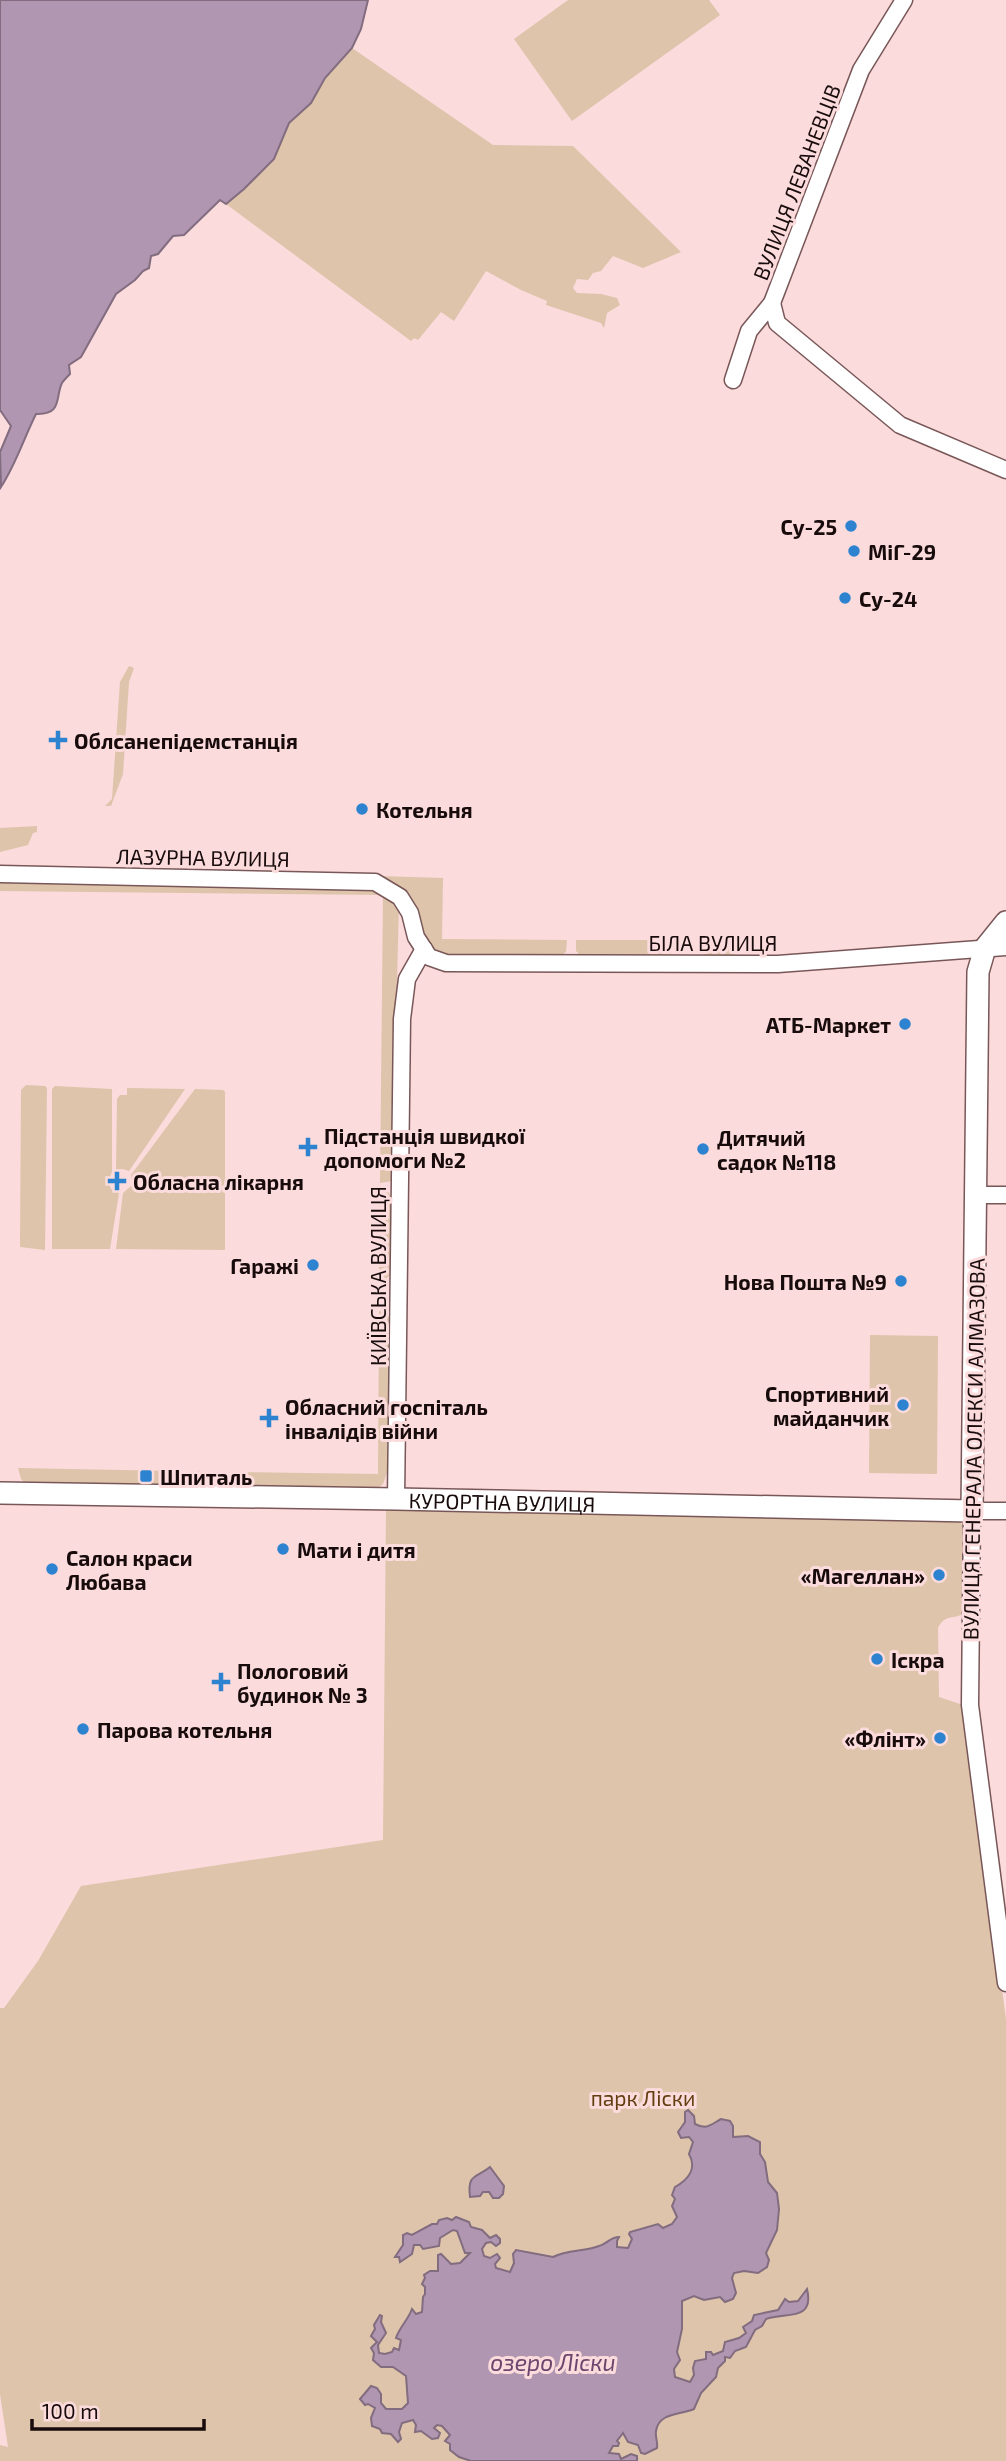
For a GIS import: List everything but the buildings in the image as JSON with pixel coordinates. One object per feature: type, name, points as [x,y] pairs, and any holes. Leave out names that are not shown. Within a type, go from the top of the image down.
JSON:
[{"type":"main road","name":"ВУЛИЦЯ ГЕНЕРАЛА ОЛЕКСИ АЛМАЗОВА","points":[[972,1511],[978,972],[996,947],[1006,922]]},
{"type":"main road","name":"КУРОРТНА ВУЛИЦЯ","points":[[0,1493],[972,1511]]},
{"type":"street","name":"ВУЛИЦЯ ЛЕВАНЕВЦІВ","points":[[733,380],[749,331],[772,303],[861,70],[904,0]]},
{"type":"street","points":[[772,303],[777,323],[900,425],[1006,470]]},
{"type":"street","name":"ЛАЗУРНА ВУЛИЦЯ","points":[[0,874],[375,882],[400,897],[410,913],[416,937],[424,950]]},
{"type":"street","name":"БІЛА ВУЛИЦЯ","points":[[424,950],[429,957],[446,963],[778,964],[996,947]]},
{"type":"street","name":"КИЇВСЬКА ВУЛИЦЯ","points":[[396,1499],[402,1019],[407,979],[424,950]]},
{"type":"street","points":[[976,1195],[1006,1195]]},
{"type":"street","name":"КУРОРТНА ВУЛИЦЯ","points":[[972,1511],[1006,1511]]},
{"type":"street","name":"ВУЛИЦЯ ГЕНЕРАЛА ОЛЕКСИ АЛМАЗОВА","points":[[972,1511],[970,1706],[1006,1983]]},
{"type":"green space","points":[[568,0],[709,0],[720,15],[572,121],[514,39]]},
{"type":"green space","points":[[352,48],[493,145],[573,146],[681,252],[643,268],[613,256],[601,271],[593,273],[588,280],[577,279],[573,288],[577,293],[617,298],[620,305],[607,313],[604,328],[601,323],[546,305],[547,301],[486,271],[454,321],[441,312],[418,340],[414,338],[411,341],[226,204],[274,159],[289,123],[311,103],[325,78]]},
{"type":"green space","points":[[129,666],[134,668],[129,682],[123,774],[111,806],[105,806],[112,799],[120,682]]},
{"type":"green space","points":[[37,826],[37,832],[33,833],[28,845],[0,852],[0,828]]},
{"type":"green space","points":[[379,876],[443,878],[442,939],[567,940],[566,952],[443,954],[426,946],[415,914],[405,897]]},
{"type":"green space","points":[[0,880],[377,886],[399,902],[392,1181],[380,1183],[383,895],[0,891]]},
{"type":"green space","points":[[576,940],[671,940],[671,953],[580,955],[576,951]]},
{"type":"green space","points":[[701,941],[736,941],[736,953],[733,956],[705,956],[702,953]]},
{"type":"green space","points":[[26,1085],[47,1088],[45,1250],[20,1247],[21,1090]]},
{"type":"green space","points":[[55,1086],[112,1089],[112,1172],[108,1181],[111,1189],[119,1193],[110,1249],[52,1249],[52,1089]]},
{"type":"green space","points":[[127,1088],[185,1089],[129,1171],[116,1170],[117,1099],[120,1095],[127,1095]]},
{"type":"green space","points":[[195,1089],[225,1092],[225,1250],[116,1249],[123,1193],[132,1185],[131,1175]]},
{"type":"green space","points":[[379,1189],[387,1190],[392,1198],[391,1274],[386,1279],[379,1279]]},
{"type":"green space","points":[[379,1311],[389,1312],[392,1322],[388,1470],[383,1484],[377,1489],[237,1487],[233,1484],[230,1472],[378,1474]]},
{"type":"green space","name":"Спортивний майданчик","points":[[870,1335],[938,1336],[937,1474],[869,1473]]},
{"type":"green space","points":[[18,1468],[223,1472],[216,1487],[27,1485],[21,1479]]},
{"type":"green space","name":"парк Ліски","points":[[386,1508],[954,1519],[961,1523],[965,1530],[964,1610],[961,1615],[945,1620],[938,1628],[939,1697],[963,1705],[1006,2019],[1006,2461],[0,2461],[0,2445],[8,2447],[0,2394],[0,2008],[4,2008],[38,1961],[81,1886],[383,1840]]},
{"type":"water","points":[[0,0],[368,0],[361,29],[352,48],[325,78],[311,103],[289,123],[274,159],[226,204],[220,200],[184,235],[173,236],[158,254],[151,256],[149,268],[116,294],[81,357],[69,365],[70,374],[62,383],[54,408],[45,414],[36,414],[1,487],[0,452],[11,426],[0,410]]},
{"type":"water","name":"озеро Ліски","points":[[688,2110],[694,2116],[695,2124],[699,2126],[706,2127],[721,2119],[730,2121],[733,2137],[748,2136],[760,2142],[760,2154],[765,2162],[768,2182],[777,2193],[779,2209],[777,2230],[766,2253],[769,2260],[767,2267],[758,2273],[734,2273],[732,2278],[736,2293],[733,2299],[725,2302],[720,2297],[704,2300],[694,2296],[682,2301],[682,2329],[677,2352],[680,2360],[674,2369],[675,2377],[690,2382],[694,2375],[695,2361],[706,2359],[706,2352],[713,2355],[723,2351],[725,2342],[746,2333],[743,2327],[752,2321],[754,2315],[778,2310],[785,2299],[789,2302],[798,2301],[807,2289],[807,2307],[803,2311],[766,2319],[762,2326],[755,2330],[746,2347],[735,2351],[730,2358],[725,2357],[716,2377],[701,2393],[694,2409],[661,2420],[656,2433],[657,2448],[645,2454],[641,2453],[638,2445],[628,2442],[623,2433],[617,2441],[618,2446],[613,2446],[609,2453],[619,2454],[621,2459],[631,2454],[637,2456],[637,2461],[471,2461],[450,2450],[450,2444],[445,2441],[450,2435],[442,2426],[437,2425],[434,2428],[440,2433],[438,2438],[432,2439],[421,2431],[415,2432],[416,2425],[413,2420],[402,2423],[399,2432],[401,2439],[398,2442],[391,2434],[382,2433],[380,2429],[372,2426],[371,2418],[375,2408],[365,2405],[360,2399],[371,2386],[377,2388],[381,2394],[381,2403],[386,2409],[402,2409],[408,2403],[406,2376],[393,2367],[381,2367],[373,2360],[374,2353],[371,2348],[377,2342],[371,2336],[374,2325],[380,2315],[382,2316],[381,2322],[386,2333],[378,2345],[379,2353],[392,2352],[394,2348],[399,2350],[401,2340],[396,2338],[397,2334],[412,2309],[416,2314],[422,2312],[424,2275],[430,2271],[438,2271],[438,2255],[441,2254],[451,2264],[460,2263],[470,2253],[465,2253],[457,2231],[453,2230],[440,2238],[439,2246],[423,2249],[420,2245],[414,2245],[412,2254],[400,2262],[399,2257],[395,2257],[403,2245],[403,2235],[412,2235],[437,2224],[439,2220],[452,2220],[456,2217],[469,2222],[471,2227],[482,2230],[490,2238],[496,2235],[500,2239],[496,2246],[491,2242],[486,2243],[482,2249],[484,2256],[490,2258],[497,2254],[500,2258],[495,2264],[496,2268],[510,2272],[516,2250],[553,2257],[593,2248],[619,2237],[617,2247],[628,2248],[632,2239],[630,2232],[658,2224],[663,2228],[672,2224],[677,2217],[672,2206],[675,2199],[672,2195],[675,2187],[688,2177],[692,2168],[689,2154],[693,2142],[689,2137],[681,2138],[678,2132],[685,2122],[685,2112]]},
{"type":"water","points":[[490,2167],[504,2186],[503,2194],[499,2198],[493,2198],[489,2192],[483,2192],[480,2196],[470,2197],[470,2184],[474,2177]]},
{"type":"place","name":"Су-25","points":[[851,526]]},
{"type":"place","name":"МіГ-29","points":[[854,551]]},
{"type":"place","name":"Су-24","points":[[845,598]]},
{"type":"place","name":"Облсанепідемстанція","points":[[58,740]]},
{"type":"place","name":"Котельня","points":[[362,809]]},
{"type":"place","name":"АТБ-Маркет","points":[[905,1024]]},
{"type":"place","name":"Підстанція швидкої допомоги №2","points":[[308,1147]]},
{"type":"place","name":"Дитячий садок №118","points":[[703,1149]]},
{"type":"place","name":"Обласна лікарня","points":[[117,1181]]},
{"type":"place","name":"Гаражі","points":[[313,1265]]},
{"type":"place","name":"Нова Пошта №9","points":[[901,1281]]},
{"type":"place","name":"Спортивний майданчик","points":[[903,1405]]},
{"type":"place","name":"Обласний госпіталь інвалідів війни","points":[[269,1418]]},
{"type":"place","name":"Шпиталь","points":[[146,1476]]},
{"type":"place","name":"Мати і дитя","points":[[283,1549]]},
{"type":"place","name":"Салон краси Любава","points":[[52,1569]]},
{"type":"place","name":"«Магеллан»","points":[[939,1575]]},
{"type":"place","name":"Іскра","points":[[877,1659]]},
{"type":"place","name":"Пологовий будинок № 3","points":[[221,1682]]},
{"type":"place","name":"Парова котельня","points":[[83,1729]]},
{"type":"place","name":"«Флінт»","points":[[940,1738]]}]
